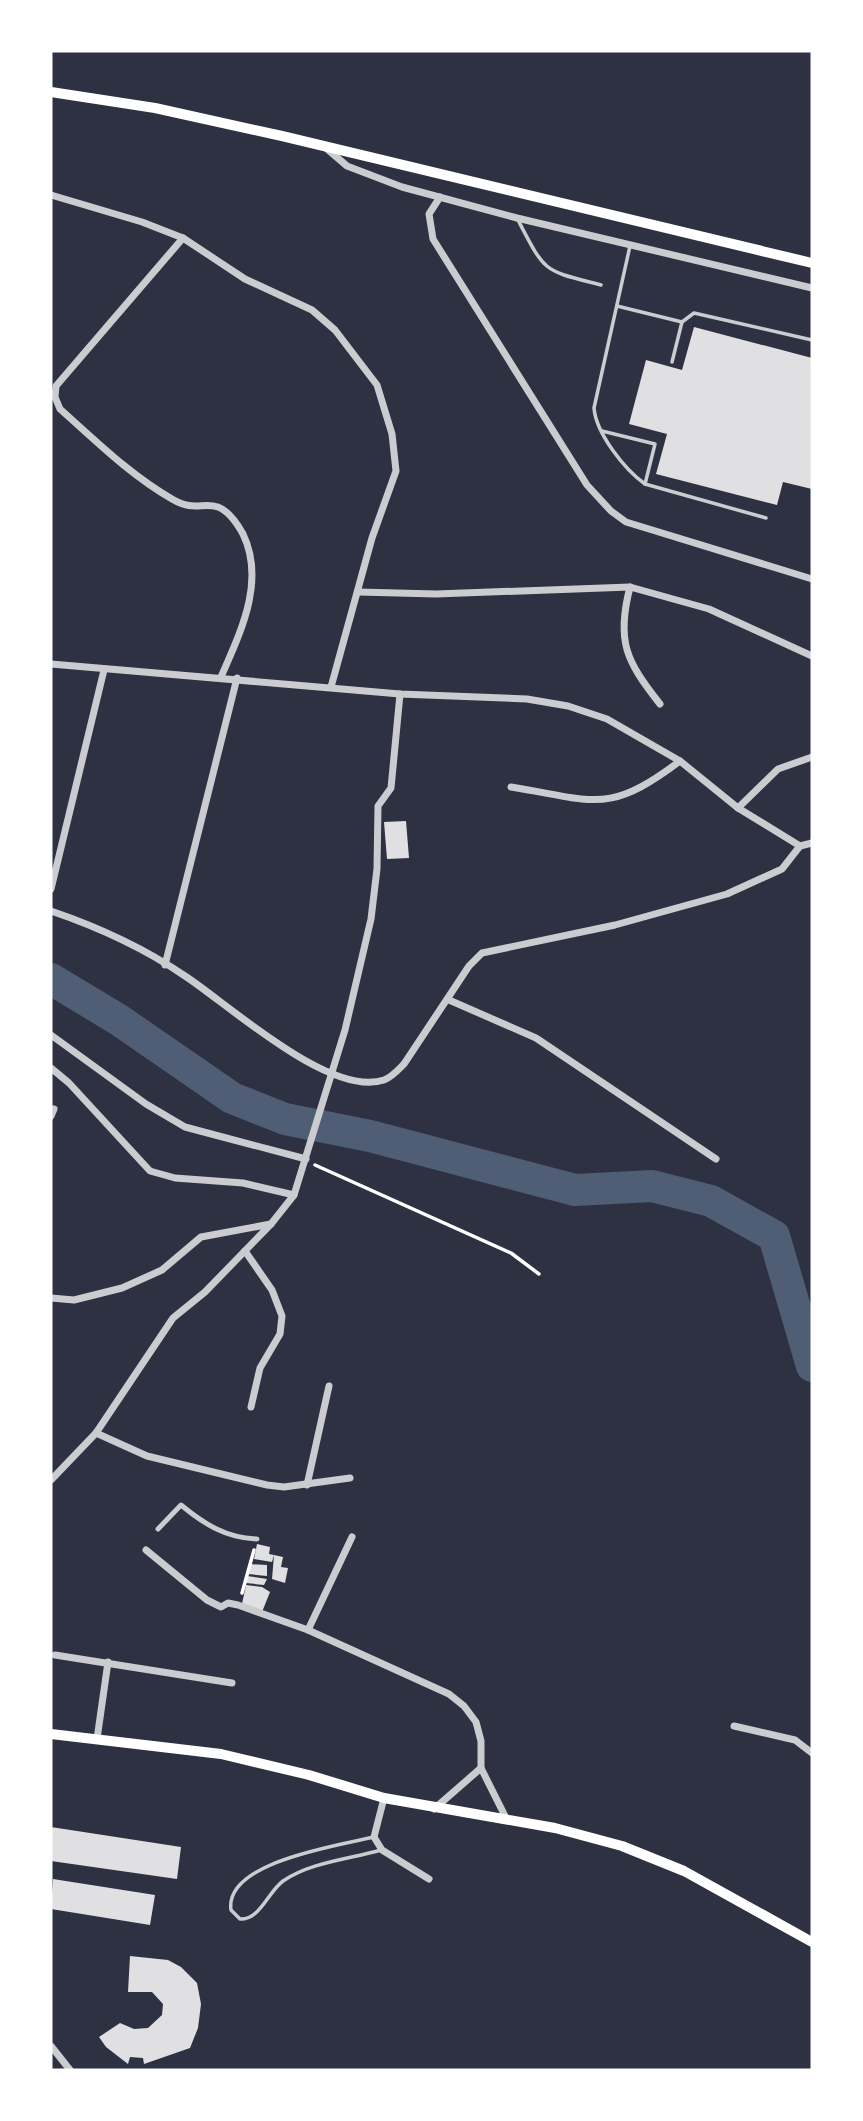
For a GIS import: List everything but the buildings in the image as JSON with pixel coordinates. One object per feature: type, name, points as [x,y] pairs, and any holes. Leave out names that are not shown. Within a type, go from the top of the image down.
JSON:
[{"type":"main road","points":[[51,92],[155,108],[812,263]]},
{"type":"main road","points":[[51,1734],[221,1754],[309,1775],[384,1798],[434,1809],[555,1828],[622,1846],[684,1871],[812,1942]]},
{"type":"street","points":[[326,147],[357,171],[440,197],[630,246],[812,288]]},
{"type":"street","points":[[51,195],[142,222],[183,238],[245,279],[324,319],[377,385],[383,398],[394,445],[396,471],[372,538],[331,687]]},
{"type":"street","points":[[440,197],[429,214],[433,239],[527,392],[598,500],[626,522],[812,579]]},
{"type":"street","points":[[183,238],[56,386],[55,397],[60,409],[150,485],[186,506],[219,508],[239,527],[247,543],[253,570],[245,618],[221,677]]},
{"type":"street","points":[[358,592],[436,594],[630,587],[709,609],[812,656]]},
{"type":"street","points":[[630,587],[622,628],[623,643],[637,674],[660,704]]},
{"type":"street","points":[[51,664],[400,694],[527,699],[568,706],[607,719],[680,761],[738,808],[800,846]]},
{"type":"street","points":[[51,889],[104,670]]},
{"type":"street","points":[[165,964],[237,678]]},
{"type":"street","points":[[51,1477],[96,1433],[173,1318],[205,1292],[271,1224],[294,1195],[332,1075],[371,919],[377,869],[378,806],[391,788],[398,740],[400,694]]},
{"type":"street","points":[[738,808],[778,769],[812,757]]},
{"type":"street","points":[[510,787],[603,802],[635,793],[680,761]]},
{"type":"street","points":[[51,911],[98,927],[165,964],[199,985],[248,1023],[332,1075],[362,1081],[386,1080],[404,1064],[476,957],[491,949],[615,925],[727,894],[782,869],[800,846],[812,843]]},
{"type":"street","points":[[449,1000],[536,1038],[716,1159]]},
{"type":"street","points":[[51,1035],[146,1104],[185,1127],[306,1159]]},
{"type":"street","points":[[51,1068],[69,1083],[150,1171],[175,1178],[243,1183],[294,1195]]},
{"type":"street","points":[[51,1298],[74,1300],[122,1288],[162,1270],[201,1237],[271,1224]]},
{"type":"street","points":[[245,1251],[272,1290],[282,1316],[280,1334],[260,1368],[251,1407]]},
{"type":"street","points":[[307,1485],[329,1386]]},
{"type":"street","points":[[96,1433],[147,1456],[267,1485],[307,1485],[349,1478]]},
{"type":"street","points":[[158,1529],[181,1505],[215,1529],[237,1538],[257,1539]]},
{"type":"street","points":[[308,1630],[352,1537]]},
{"type":"street","points":[[146,1550],[207,1600],[222,1607],[228,1603],[238,1605],[308,1630],[449,1694],[464,1706],[475,1722],[481,1741],[481,1768],[507,1820]]},
{"type":"street","points":[[55,1655],[232,1683]]},
{"type":"street","points":[[97,1739],[108,1662]]},
{"type":"street","points":[[734,1726],[794,1740],[812,1753]]},
{"type":"street","points":[[434,1809],[481,1768]]},
{"type":"street","points":[[384,1798],[374,1836],[382,1850],[429,1878]]},
{"type":"street","points":[[51,2046],[70,2070]]},
{"type":"lane","points":[[517,218],[544,266],[553,272],[601,285]]},
{"type":"lane","points":[[630,246],[594,408],[600,430],[637,478],[645,484],[766,517]]},
{"type":"lane","points":[[617,306],[682,322]]},
{"type":"lane","points":[[672,362],[682,322],[694,313],[812,340]]},
{"type":"lane","points":[[600,430],[655,444],[645,484]]},
{"type":"lane","points":[[374,1836],[270,1865],[237,1888],[232,1895],[231,1910],[240,1919],[246,1919],[258,1911],[282,1882],[300,1873],[382,1850]]},
{"type":"path","points":[[306,1159],[329,1174],[511,1253],[539,1274]]},
{"type":"path","points":[[238,1605],[257,1539]]},
{"type":"waterway","points":[[51,979],[119,1020],[232,1098],[285,1119],[370,1136],[575,1190],[652,1186],[711,1201],[774,1236],[812,1366]]}]
